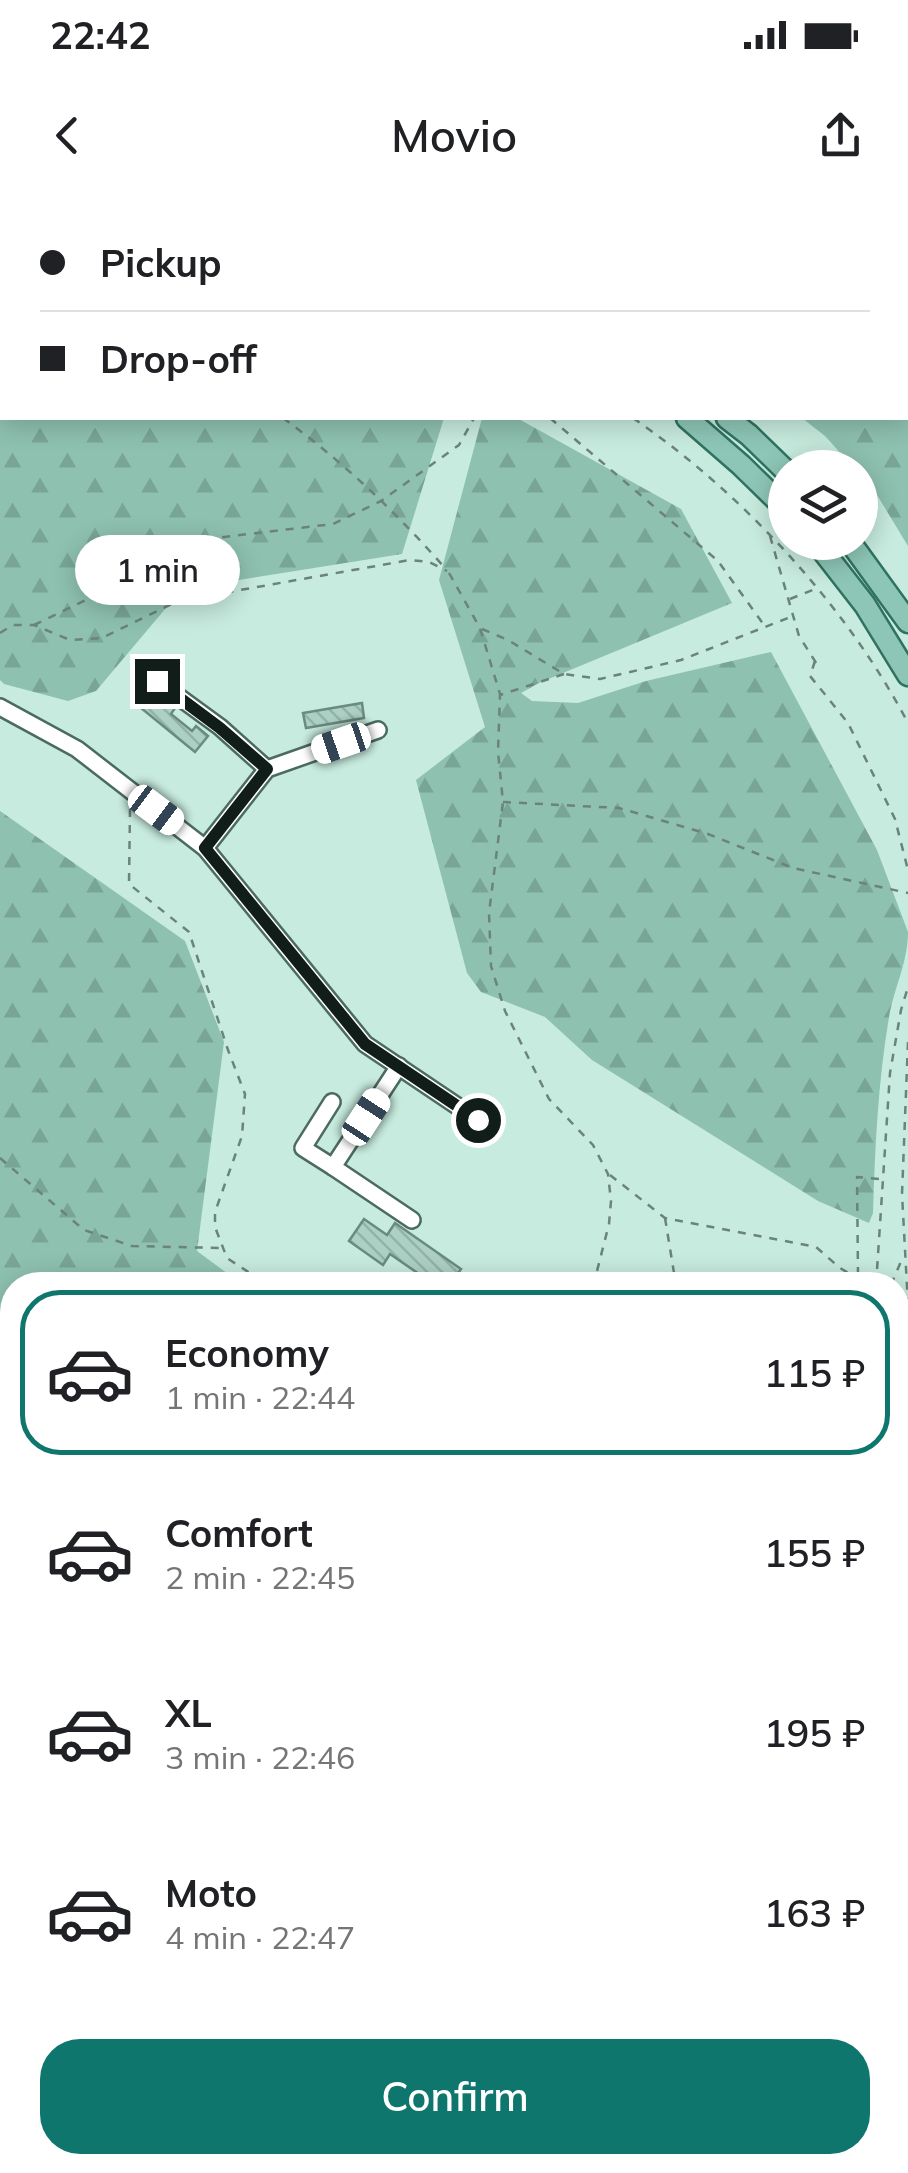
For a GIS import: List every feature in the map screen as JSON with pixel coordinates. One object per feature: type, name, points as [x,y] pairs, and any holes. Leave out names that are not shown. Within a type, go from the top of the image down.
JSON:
[{"type":"main road","points":[[689,420],[768,491]]},
{"type":"main road","points":[[730,420],[768,453]]},
{"type":"main road","points":[[830,560],[865,605],[908,675]]},
{"type":"main road","points":[[863,560],[908,622]]},
{"type":"street","points":[[157,681],[267,769]]},
{"type":"street","points":[[0,707],[77,748],[205,848],[365,1044],[478,1120]]},
{"type":"street","points":[[205,848],[267,769],[378,730]]},
{"type":"street","points":[[333,1167],[398,1066]]},
{"type":"street","points":[[332,1102],[303,1148],[412,1220]]},
{"type":"path","points":[[286,200],[314,200]]},
{"type":"path","points":[[286,420],[316,442],[413,532],[447,570],[480,628],[500,695],[498,752],[503,802],[489,913],[491,966],[505,1011],[549,1099],[593,1145],[608,1174],[609,1224],[596,1272]]},
{"type":"path","points":[[34,625],[214,538],[332,524],[380,501],[458,445],[473,420]]},
{"type":"path","points":[[552,420],[718,561],[765,627]]},
{"type":"path","points":[[635,420],[685,455],[768,533]]},
{"type":"path","points":[[0,633],[13,625],[34,625],[70,640],[102,638],[178,601],[410,560],[429,562],[447,570]]},
{"type":"path","points":[[777,560],[800,636],[820,669]]},
{"type":"path","points":[[791,560],[863,648],[908,722]]},
{"type":"path","points":[[789,600],[816,589]]},
{"type":"path","points":[[500,695],[564,674],[600,678],[681,660],[794,616]]},
{"type":"path","points":[[480,628],[564,674]]},
{"type":"path","points":[[815,662],[810,676],[848,723],[895,818],[908,870]]},
{"type":"path","points":[[130,790],[130,884],[189,932],[245,1094],[242,1136],[215,1212],[215,1227],[227,1258],[248,1272]]},
{"type":"path","points":[[503,802],[619,808],[708,834],[794,868],[908,892]]},
{"type":"path","points":[[877,1272],[890,1073],[908,986]]},
{"type":"path","points":[[905,1272],[902,1194],[908,1042]]},
{"type":"path","points":[[0,1158],[84,1230],[132,1246],[222,1248]]},
{"type":"path","points":[[608,1174],[664,1218],[816,1247],[849,1272]]},
{"type":"path","points":[[858,1272],[857,1176],[882,1179]]},
{"type":"path","points":[[664,1218],[674,1272]]},
{"type":"path","points":[[897,1272],[904,1254]]},
{"type":"green space","points":[[0,420],[443,420],[402,554],[182,589],[96,691],[68,701],[0,680]]},
{"type":"green space","points":[[481,420],[521,420],[681,509],[732,603],[521,693],[532,701],[578,703],[646,681],[771,652],[877,850],[908,932],[885,1041],[873,1213],[869,1223],[818,1201],[592,1060],[545,1017],[481,992],[467,973],[416,780],[485,727],[439,580]]},
{"type":"green space","points":[[805,420],[908,420],[908,546],[878,497],[878,450],[838,450]]},
{"type":"green space","points":[[0,811],[185,941],[224,1042],[197,1251],[225,1272],[0,1272]]},
{"type":"building","points":[[144,692],[153,699],[156,694],[175,708],[171,714],[192,731],[196,726],[208,736],[195,752],[135,703]]},
{"type":"building","points":[[362,703],[364,718],[306,728],[303,713]]},
{"type":"building","points":[[364,1219],[387,1235],[395,1223],[461,1269],[416,1272],[390,1254],[383,1265],[349,1241]]},
{"type":"route","points":[[157,681],[267,769],[205,848],[365,1044],[478,1120]]}]
